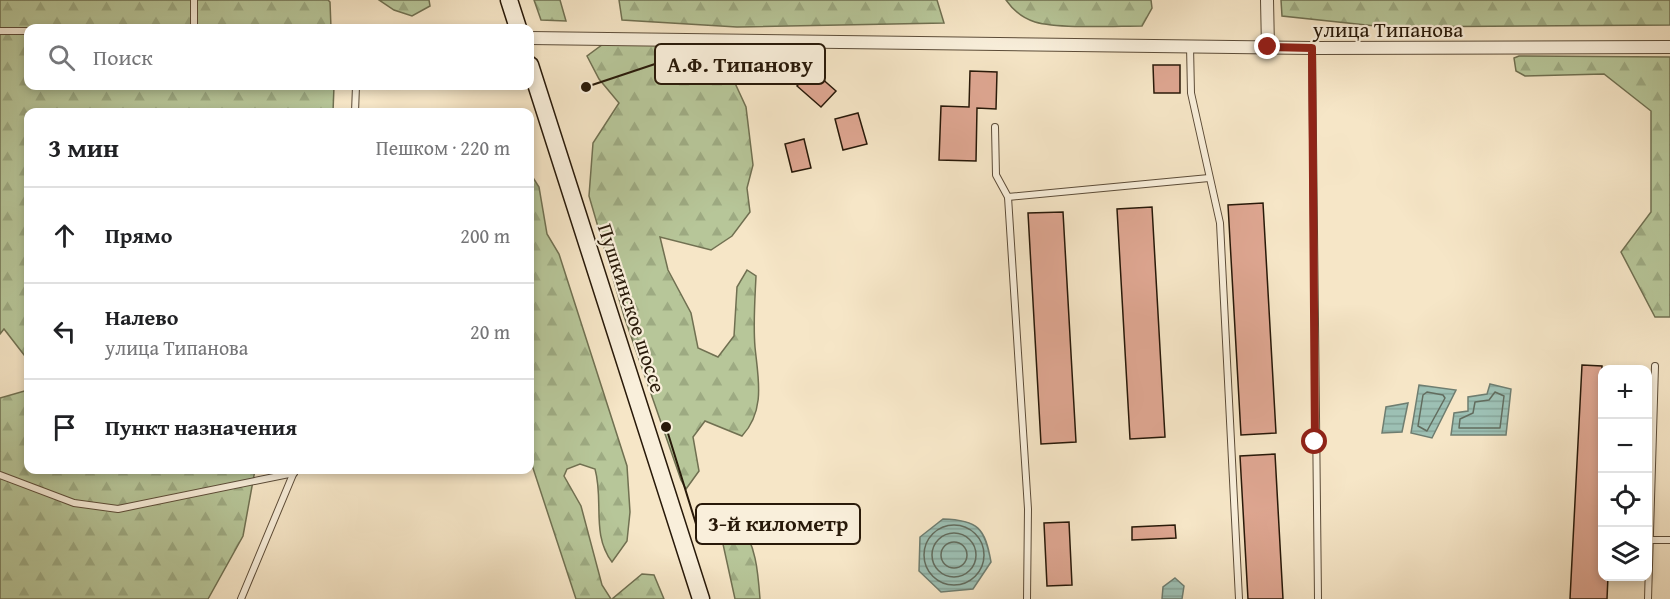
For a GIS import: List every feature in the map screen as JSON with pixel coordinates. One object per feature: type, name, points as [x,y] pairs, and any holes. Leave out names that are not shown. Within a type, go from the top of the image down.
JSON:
[{"type":"main road","points":[[509,0],[517,24]]},
{"type":"main road","name":"Пушкинское шоссе","points":[[534,77],[701,599]]},
{"type":"street","points":[[1267,0],[1268,47]]},
{"type":"street","name":"улица Типанова","points":[[534,38],[1312,48],[1670,47]]},
{"type":"lane","points":[[194,0],[194,24]]},
{"type":"lane","points":[[0,31],[24,31]]},
{"type":"lane","points":[[1190,46],[1191,93],[1220,223],[1239,599]]},
{"type":"lane","points":[[1312,48],[1318,599]]},
{"type":"lane","points":[[355,108],[356,90]]},
{"type":"lane","points":[[995,128],[996,175],[1008,197],[1028,509],[1026,599]]},
{"type":"lane","points":[[1008,197],[1209,178]]},
{"type":"lane","points":[[1649,527],[1655,366]]},
{"type":"lane","points":[[0,475],[74,502],[118,509],[280,474]]},
{"type":"lane","points":[[242,599],[293,474]]},
{"type":"lane","points":[[1652,540],[1670,540]]},
{"type":"lane","points":[[1648,581],[1648,599]]},
{"type":"green space","points":[[0,0],[328,0],[331,24],[24,24],[24,90],[334,90],[333,108],[24,108],[24,355],[4,329],[0,334]]},
{"type":"green space","points":[[379,0],[429,0],[430,6],[412,16],[394,10]]},
{"type":"green space","points":[[534,0],[560,0],[566,21],[541,20]]},
{"type":"green space","points":[[619,0],[937,0],[944,23],[737,27],[622,20]]},
{"type":"green space","points":[[1006,0],[1151,0],[1152,8],[1142,26],[1058,26],[1026,18]]},
{"type":"green space","points":[[1281,0],[1670,0],[1670,25],[1385,27],[1282,16]]},
{"type":"green space","points":[[610,39],[692,45],[722,55],[746,107],[753,165],[747,188],[750,212],[732,236],[711,250],[660,237],[668,270],[691,313],[698,348],[718,357],[734,336],[737,287],[747,270],[756,276],[754,329],[759,393],[755,415],[742,436],[705,421],[693,437],[699,471],[686,489],[624,316],[589,196],[593,143],[619,103],[599,79],[587,56]]},
{"type":"green space","points":[[1519,56],[1670,57],[1670,317],[1655,317],[1621,252],[1651,212],[1651,111],[1604,74],[1525,76],[1516,71],[1514,58]]},
{"type":"green space","points":[[534,179],[539,187],[547,234],[559,254],[627,466],[630,512],[627,541],[612,562],[602,540],[595,469],[580,464],[567,469],[564,476],[581,506],[602,585],[611,599],[576,599],[534,471]]},
{"type":"green space","points":[[24,391],[24,474],[254,474],[243,536],[208,599],[0,599],[0,398]]},
{"type":"green space","points":[[739,522],[753,549],[760,599],[735,599],[721,535],[732,523]]},
{"type":"green space","points":[[642,574],[654,575],[664,599],[612,599]]},
{"type":"water","points":[[1490,384],[1511,389],[1506,435],[1451,435],[1454,413],[1468,411],[1468,397],[1487,394]]},
{"type":"water","points":[[1419,385],[1456,390],[1432,438],[1411,433]]},
{"type":"water","points":[[1408,403],[1402,432],[1382,433],[1386,407]]},
{"type":"water","points":[[943,519],[972,524],[978,528],[986,541],[991,562],[973,589],[941,592],[919,571],[920,537]]},
{"type":"water","points":[[1175,578],[1184,586],[1182,599],[1162,599],[1163,587]]},
{"type":"building","points":[[1153,65],[1180,65],[1180,93],[1154,93]]},
{"type":"building","points":[[811,69],[836,91],[821,107],[797,86]]},
{"type":"building","points":[[970,71],[997,72],[996,109],[977,108],[976,161],[939,160],[941,106],[969,107]]},
{"type":"building","points":[[858,113],[867,144],[843,150],[835,119]]},
{"type":"building","points":[[804,139],[811,168],[792,172],[785,144]]},
{"type":"building","points":[[1263,203],[1276,433],[1241,435],[1228,205]]},
{"type":"building","points":[[1152,207],[1165,437],[1130,439],[1117,209]]},
{"type":"building","points":[[1063,212],[1076,442],[1041,444],[1028,213]]},
{"type":"building","points":[[1582,365],[1598,366],[1598,581],[1608,581],[1607,599],[1570,599]]},
{"type":"building","points":[[1275,454],[1283,599],[1248,599],[1240,456]]},
{"type":"building","points":[[1069,522],[1072,585],[1047,586],[1044,523]]},
{"type":"building","points":[[1175,525],[1176,538],[1132,540],[1132,527]]},
{"type":"place","name":"А.Ф. Типанову","points":[[586,87]]},
{"type":"place","name":"3-й километр","points":[[666,427]]},
{"type":"route","points":[[1268,47],[1312,48],[1315,442]]}]
